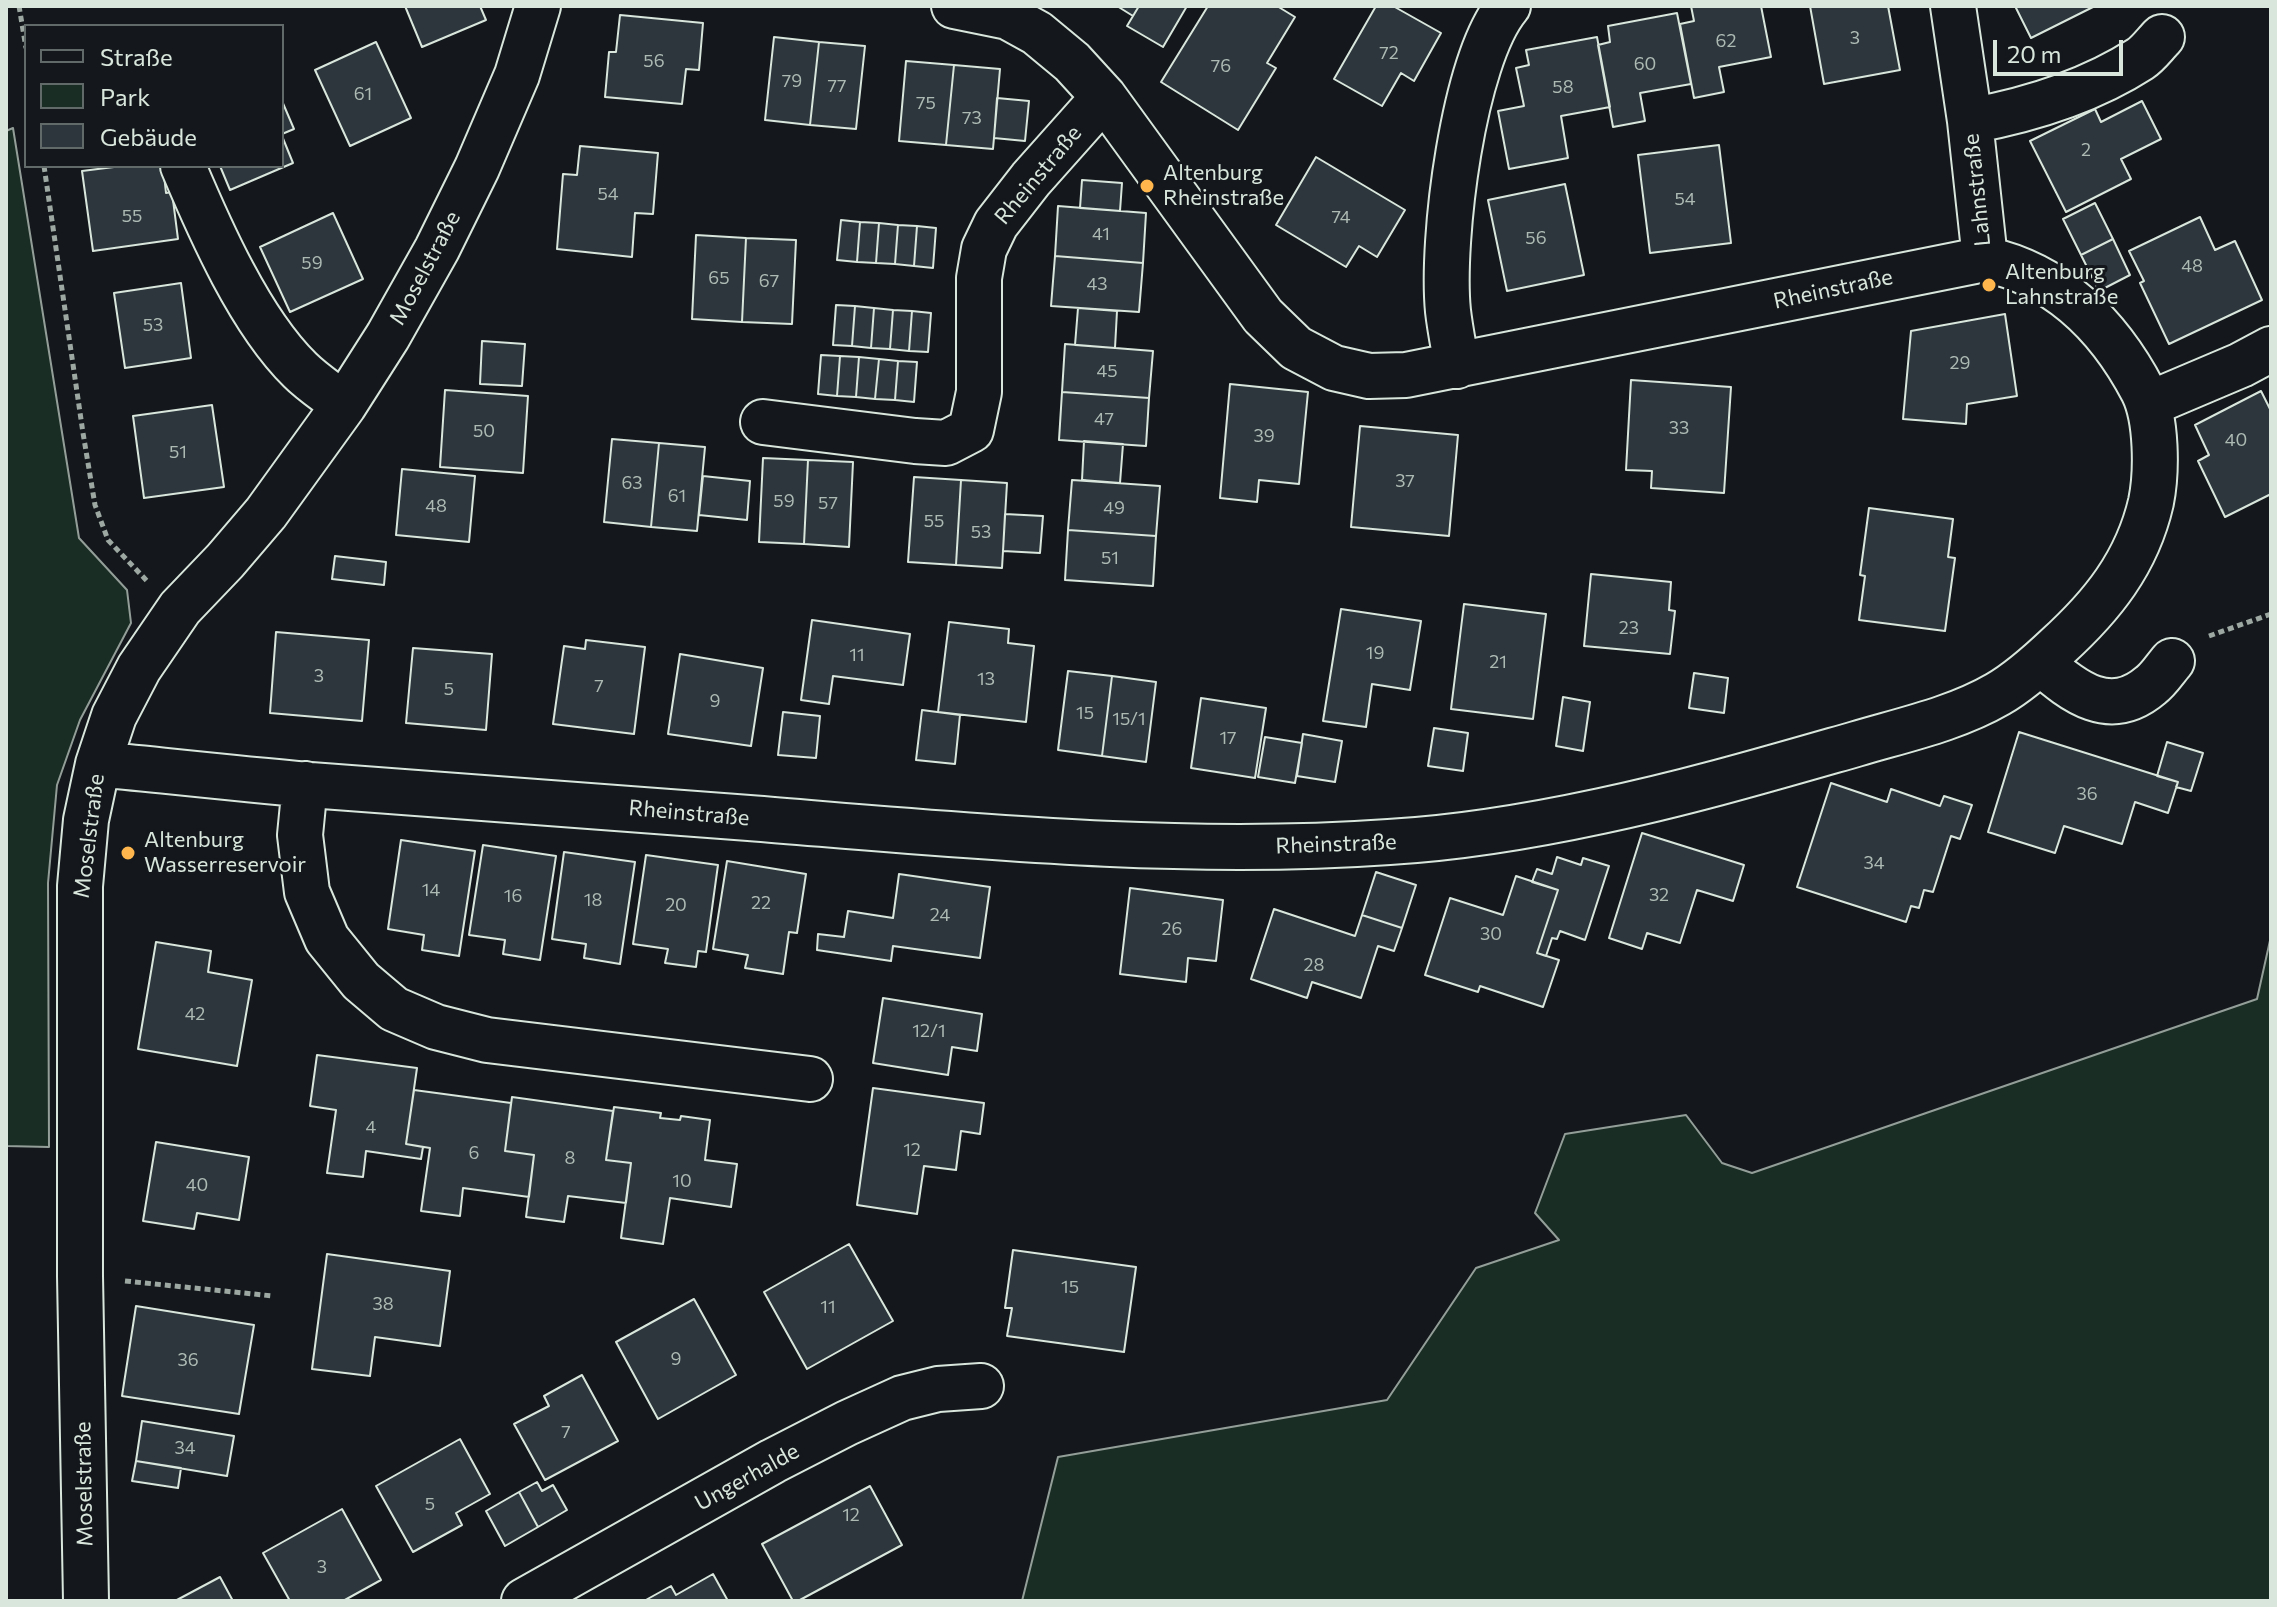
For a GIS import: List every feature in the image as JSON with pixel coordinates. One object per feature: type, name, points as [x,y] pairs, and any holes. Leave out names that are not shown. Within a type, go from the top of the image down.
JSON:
[{"type":"street","name":"Moselstraße","points":[[86,1601],[80,1276],[80,886],[86,820],[98,764],[114,716],[139,668],[180,608],[266,513],[344,405],[402,311],[477,168],[517,75],[538,6]]},
{"type":"street","name":"Rheinstraße","points":[[98,764],[305,784],[1094,842],[1282,847],[1392,842],[1492,831],[1601,811],[1789,763],[1949,716],[1998,694],[2041,663],[2091,617],[2125,570],[2145,526],[2153,490],[2154,439],[2149,404],[2128,363],[2095,320],[2054,288],[2016,266],[1985,259],[1406,375],[1369,376],[1334,368],[1296,348],[1263,316],[1104,97],[1072,62],[1011,12],[954,6]]},
{"type":"street","points":[[1457,366],[1448,311],[1447,263],[1459,155],[1475,77],[1497,19],[1508,6]]},
{"type":"street","name":"Lahnstraße","points":[[1953,6],[1970,121],[1985,259]]},
{"type":"street","name":"Lahnstraße","points":[[1970,121],[2015,113],[2062,97],[2142,58],[2162,37]]},
{"type":"street","name":"Rheinstraße","points":[[763,422],[946,443],[971,430],[979,392],[979,278],[984,249],[996,224],[1013,201],[1104,97]]},
{"type":"street","points":[[184,168],[226,259],[263,326],[300,370],[344,405]]},
{"type":"street","points":[[2149,404],[2271,349]]},
{"type":"street","points":[[2041,663],[2066,685],[2096,701],[2128,701],[2152,685],[2172,661]]},
{"type":"street","points":[[305,784],[300,835],[307,892],[327,939],[361,981],[394,1009],[436,1027],[487,1040],[810,1079]]},
{"type":"street","name":"Ungerhalde","points":[[524,1601],[773,1461],[861,1417],[902,1398],[938,1389],[981,1386]]},
{"type":"path","points":[[19,6],[24,36]]},
{"type":"path","points":[[44,168],[95,505],[108,540],[145,580],[180,608]]},
{"type":"path","points":[[2172,661],[2202,638],[2271,614]]},
{"type":"path","points":[[80,1276],[273,1296]]},
{"type":"green space","points":[[13,128],[79,538],[127,590],[131,623],[80,720],[57,785],[48,883],[49,1147],[6,1146],[6,131]]},
{"type":"green space","points":[[2271,936],[2271,1601],[1022,1601],[1058,1457],[1387,1400],[1476,1268],[1559,1240],[1535,1213],[1565,1134],[1686,1115],[1722,1163],[1752,1173],[2257,999]]},
{"type":"building","points":[[405,6],[480,6],[486,20],[422,47]]},
{"type":"building","points":[[1117,6],[1139,6],[1133,16]]},
{"type":"building","points":[[1139,6],[1187,6],[1163,47],[1127,26]]},
{"type":"building","points":[[1208,6],[1277,6],[1295,17],[1267,63],[1276,68],[1238,130],[1161,82]]},
{"type":"building","points":[[1376,6],[1393,6],[1441,33],[1414,81],[1401,73],[1382,106],[1334,79]]},
{"type":"building","points":[[1691,6],[1761,6],[1771,57],[1719,67],[1724,92],[1694,98],[1680,24],[1694,21]]},
{"type":"building","points":[[1810,6],[1888,6],[1900,70],[1824,84]]},
{"type":"building","points":[[2015,6],[2092,6],[2093,7],[2031,38]]},
{"type":"building","points":[[1677,13],[1691,84],[1640,93],[1645,121],[1613,127],[1598,45],[1610,42],[1608,26]]},
{"type":"building","points":[[620,15],[703,23],[699,70],[686,69],[682,104],[605,97],[609,52],[616,52]]},
{"type":"building","points":[[774,37],[819,42],[810,125],[765,120]]},
{"type":"building","points":[[1597,37],[1610,107],[1561,116],[1568,158],[1509,169],[1498,111],[1524,106],[1516,68],[1529,65],[1526,50]]},
{"type":"building","points":[[376,42],[411,118],[350,146],[315,70]]},
{"type":"building","points":[[819,42],[865,46],[856,129],[810,125]]},
{"type":"building","points":[[906,61],[954,65],[946,145],[899,141]]},
{"type":"building","points":[[954,65],[1000,69],[993,149],[946,145]]},
{"type":"building","points":[[997,98],[1029,101],[1025,141],[994,138]]},
{"type":"building","points":[[2142,101],[2161,139],[2121,159],[2131,179],[2066,212],[2030,141],[2095,109],[2101,122]]},
{"type":"building","points":[[284,106],[294,129],[284,133]]},
{"type":"building","points":[[284,141],[293,163],[284,167]]},
{"type":"building","points":[[1719,145],[1731,243],[1650,253],[1638,155]]},
{"type":"building","points":[[580,146],[658,153],[653,214],[635,213],[632,257],[557,249],[563,174],[577,175]]},
{"type":"building","points":[[1316,157],[1405,210],[1377,257],[1359,246],[1346,267],[1276,225]]},
{"type":"building","points":[[163,168],[166,193],[172,192],[178,239],[93,251],[82,171]]},
{"type":"building","points":[[221,168],[281,168],[230,190]]},
{"type":"building","points":[[1082,180],[1122,183],[1120,211],[1080,208]]},
{"type":"building","points":[[1565,184],[1584,275],[1507,291],[1488,200]]},
{"type":"building","points":[[2095,203],[2113,239],[2081,255],[2063,219]]},
{"type":"building","points":[[1058,206],[1146,213],[1143,263],[1055,256]]},
{"type":"building","points":[[333,213],[363,279],[290,312],[260,247]]},
{"type":"building","points":[[2200,217],[2215,250],[2235,241],[2262,300],[2169,344],[2140,283],[2144,281],[2129,251]]},
{"type":"building","points":[[841,220],[860,222],[857,262],[837,260]]},
{"type":"building","points":[[860,222],[879,223],[876,263],[857,262]]},
{"type":"building","points":[[879,223],[898,225],[895,264],[876,263]]},
{"type":"building","points":[[898,225],[917,226],[914,266],[895,264]]},
{"type":"building","points":[[917,226],[936,228],[933,268],[914,266]]},
{"type":"building","points":[[696,235],[746,238],[742,322],[692,319]]},
{"type":"building","points":[[746,238],[796,240],[792,324],[742,322]]},
{"type":"building","points":[[2113,239],[2130,275],[2099,291],[2081,255]]},
{"type":"building","points":[[1055,256],[1143,263],[1139,312],[1051,306]]},
{"type":"building","points":[[181,283],[191,358],[125,368],[114,293]]},
{"type":"building","points":[[836,305],[855,306],[852,346],[833,345]]},
{"type":"building","points":[[855,306],[874,308],[871,348],[852,346]]},
{"type":"building","points":[[874,308],[893,310],[890,349],[871,348]]},
{"type":"building","points":[[1078,308],[1117,311],[1115,348],[1075,345]]},
{"type":"building","points":[[893,310],[912,311],[909,351],[890,349]]},
{"type":"building","points":[[912,311],[931,313],[928,352],[909,351]]},
{"type":"building","points":[[2005,314],[2017,396],[1967,404],[1966,424],[1903,419],[1911,331]]},
{"type":"building","points":[[482,341],[525,344],[522,386],[480,384]]},
{"type":"building","points":[[1065,344],[1153,351],[1149,398],[1062,392]]},
{"type":"building","points":[[821,355],[840,356],[837,396],[818,394]]},
{"type":"building","points":[[840,356],[859,357],[856,397],[837,396]]},
{"type":"building","points":[[859,357],[879,359],[875,399],[856,397]]},
{"type":"building","points":[[879,359],[898,361],[895,400],[875,399]]},
{"type":"building","points":[[898,361],[917,362],[914,402],[895,400]]},
{"type":"building","points":[[1631,380],[1731,387],[1724,493],[1651,488],[1652,471],[1626,470]]},
{"type":"building","points":[[1230,384],[1308,392],[1299,484],[1259,480],[1257,502],[1220,498]]},
{"type":"building","points":[[445,390],[528,396],[523,473],[440,467]]},
{"type":"building","points":[[2261,391],[2271,411],[2271,494],[2225,517],[2198,461],[2209,455],[2195,425]]},
{"type":"building","points":[[1062,392],[1149,398],[1146,446],[1059,440]]},
{"type":"building","points":[[212,405],[224,487],[144,498],[133,416]]},
{"type":"building","points":[[1360,426],[1458,435],[1449,536],[1351,527]]},
{"type":"building","points":[[612,439],[659,443],[651,527],[604,522]]},
{"type":"building","points":[[1084,441],[1123,444],[1120,483],[1082,480]]},
{"type":"building","points":[[659,443],[705,447],[697,531],[651,527]]},
{"type":"building","points":[[763,458],[808,460],[804,544],[759,542]]},
{"type":"building","points":[[808,460],[853,462],[849,547],[804,544]]},
{"type":"building","points":[[402,469],[475,476],[469,542],[396,535]]},
{"type":"building","points":[[703,476],[750,481],[747,520],[699,515]]},
{"type":"building","points":[[914,477],[961,480],[956,565],[908,562]]},
{"type":"building","points":[[961,480],[1007,483],[1002,568],[956,565]]},
{"type":"building","points":[[1072,480],[1160,486],[1156,536],[1068,530]]},
{"type":"building","points":[[1869,508],[1953,519],[1948,557],[1955,558],[1945,631],[1859,620],[1865,576],[1860,575]]},
{"type":"building","points":[[1005,514],[1043,516],[1040,553],[1003,551]]},
{"type":"building","points":[[1068,530],[1156,536],[1153,586],[1065,580]]},
{"type":"building","points":[[335,556],[386,562],[384,585],[332,579]]},
{"type":"building","points":[[1591,574],[1671,582],[1669,610],[1675,611],[1670,654],[1584,646]]},
{"type":"building","points":[[1464,604],[1546,614],[1533,719],[1451,709]]},
{"type":"building","points":[[1341,609],[1421,621],[1410,690],[1372,684],[1366,727],[1323,721]]},
{"type":"building","points":[[812,620],[910,634],[903,685],[833,676],[829,704],[801,700]]},
{"type":"building","points":[[949,622],[1009,629],[1008,643],[1034,646],[1026,722],[938,712]]},
{"type":"building","points":[[276,632],[369,640],[362,721],[270,713]]},
{"type":"building","points":[[586,640],[645,647],[634,734],[553,724],[564,646],[585,649]]},
{"type":"building","points":[[413,648],[492,654],[486,730],[406,723]]},
{"type":"building","points":[[680,654],[763,668],[751,746],[668,734]]},
{"type":"building","points":[[1068,671],[1112,676],[1102,756],[1058,750]]},
{"type":"building","points":[[1694,673],[1728,678],[1724,713],[1689,708]]},
{"type":"building","points":[[1112,676],[1156,682],[1146,762],[1102,756]]},
{"type":"building","points":[[1563,697],[1590,702],[1583,751],[1556,746]]},
{"type":"building","points":[[1201,698],[1266,708],[1255,778],[1191,768]]},
{"type":"building","points":[[922,710],[960,715],[955,764],[916,760]]},
{"type":"building","points":[[783,712],[820,716],[816,758],[778,755]]},
{"type":"building","points":[[1434,728],[1468,733],[1463,771],[1428,766]]},
{"type":"building","points":[[2019,732],[2178,782],[2168,813],[2135,802],[2122,844],[2064,826],[2055,853],[1988,832]]},
{"type":"building","points":[[1303,734],[1342,741],[1335,782],[1297,776]]},
{"type":"building","points":[[1265,737],[1302,743],[1295,783],[1258,777]]},
{"type":"building","points":[[2167,742],[2203,753],[2191,791],[2176,787],[2178,782],[2157,776]]},
{"type":"building","points":[[1831,783],[1887,802],[1891,789],[1940,806],[1944,796],[1972,805],[1960,839],[1951,836],[1933,892],[1924,890],[1919,908],[1911,906],[1906,922],[1797,887]]},
{"type":"building","points":[[1642,833],[1744,865],[1733,901],[1697,890],[1680,943],[1647,933],[1642,949],[1609,938]]},
{"type":"building","points":[[401,840],[475,851],[459,956],[422,950],[424,935],[388,929]]},
{"type":"building","points":[[483,845],[556,856],[540,960],[503,954],[505,940],[469,935]]},
{"type":"building","points":[[564,852],[635,862],[620,964],[584,958],[586,944],[552,939]]},
{"type":"building","points":[[646,855],[718,865],[706,952],[698,951],[696,967],[665,963],[668,949],[633,944]]},
{"type":"building","points":[[1557,857],[1581,865],[1583,858],[1609,866],[1585,940],[1560,931],[1557,939],[1552,938],[1546,956],[1537,953],[1558,890],[1532,882],[1537,869],[1552,874]]},
{"type":"building","points":[[727,861],[806,874],[797,933],[789,932],[783,974],[745,968],[748,955],[713,949]]},
{"type":"building","points":[[1376,872],[1416,885],[1402,928],[1362,915]]},
{"type":"building","points":[[899,874],[990,887],[980,958],[893,946],[891,961],[817,950],[818,934],[844,937],[848,911],[893,918]]},
{"type":"building","points":[[1516,876],[1558,890],[1537,953],[1559,960],[1543,1007],[1480,986],[1478,992],[1425,975],[1450,898],[1503,915]]},
{"type":"building","points":[[1130,888],[1223,900],[1216,961],[1188,958],[1186,982],[1120,974]]},
{"type":"building","points":[[1274,909],[1355,936],[1362,915],[1402,928],[1394,951],[1378,946],[1361,998],[1312,982],[1307,998],[1251,979]]},
{"type":"building","points":[[156,942],[211,951],[208,972],[252,980],[237,1066],[138,1049]]},
{"type":"building","points":[[883,998],[982,1014],[977,1051],[952,1047],[948,1075],[873,1063]]},
{"type":"building","points":[[317,1055],[417,1068],[406,1144],[423,1147],[421,1159],[366,1151],[363,1177],[327,1173],[336,1110],[310,1106]]},
{"type":"building","points":[[873,1088],[984,1103],[980,1134],[961,1131],[956,1170],[924,1166],[917,1214],[857,1205]]},
{"type":"building","points":[[414,1090],[511,1103],[505,1151],[534,1155],[529,1197],[463,1188],[460,1216],[421,1211],[430,1148],[406,1144]]},
{"type":"building","points":[[512,1097],[613,1111],[606,1160],[631,1163],[626,1203],[568,1196],[564,1222],[526,1217],[534,1155],[505,1151]]},
{"type":"building","points":[[614,1107],[661,1113],[660,1118],[680,1120],[681,1116],[710,1120],[705,1160],[737,1164],[731,1207],[670,1198],[663,1244],[621,1238],[631,1163],[606,1160]]},
{"type":"building","points":[[156,1142],[249,1157],[239,1220],[197,1213],[194,1229],[143,1221]]},
{"type":"building","points":[[849,1244],[893,1321],[807,1369],[764,1292]]},
{"type":"building","points":[[1013,1250],[1136,1267],[1124,1352],[1007,1336],[1012,1308],[1005,1308]]},
{"type":"building","points":[[327,1254],[450,1271],[440,1346],[375,1337],[370,1376],[312,1369]]},
{"type":"building","points":[[694,1299],[736,1375],[658,1419],[616,1342]]},
{"type":"building","points":[[136,1306],[254,1325],[239,1414],[122,1396]]},
{"type":"building","points":[[582,1375],[618,1441],[545,1480],[514,1424],[549,1406],[544,1396]]},
{"type":"building","points":[[142,1421],[234,1436],[227,1476],[136,1461]]},
{"type":"building","points":[[460,1439],[490,1494],[456,1513],[462,1525],[413,1552],[376,1486]]},
{"type":"building","points":[[136,1461],[181,1468],[178,1488],[132,1481]]},
{"type":"building","points":[[537,1482],[542,1491],[553,1485],[567,1510],[538,1527],[519,1492]]},
{"type":"building","points":[[870,1486],[902,1545],[793,1601],[762,1544]]},
{"type":"building","points":[[519,1492],[538,1527],[505,1546],[486,1511]]},
{"type":"building","points":[[342,1509],[381,1580],[343,1601],[290,1601],[263,1553]]},
{"type":"building","points":[[713,1574],[728,1601],[644,1601],[671,1586],[676,1595]]},
{"type":"building","points":[[220,1577],[233,1601],[175,1601]]},
{"type":"place","name":"Altenburg Rheinstraße","points":[[1147,186]]},
{"type":"place","name":"Altenburg Lahnstraße","points":[[1989,285]]},
{"type":"place","name":"Altenburg Wasserreservoir","points":[[128,853]]}]
